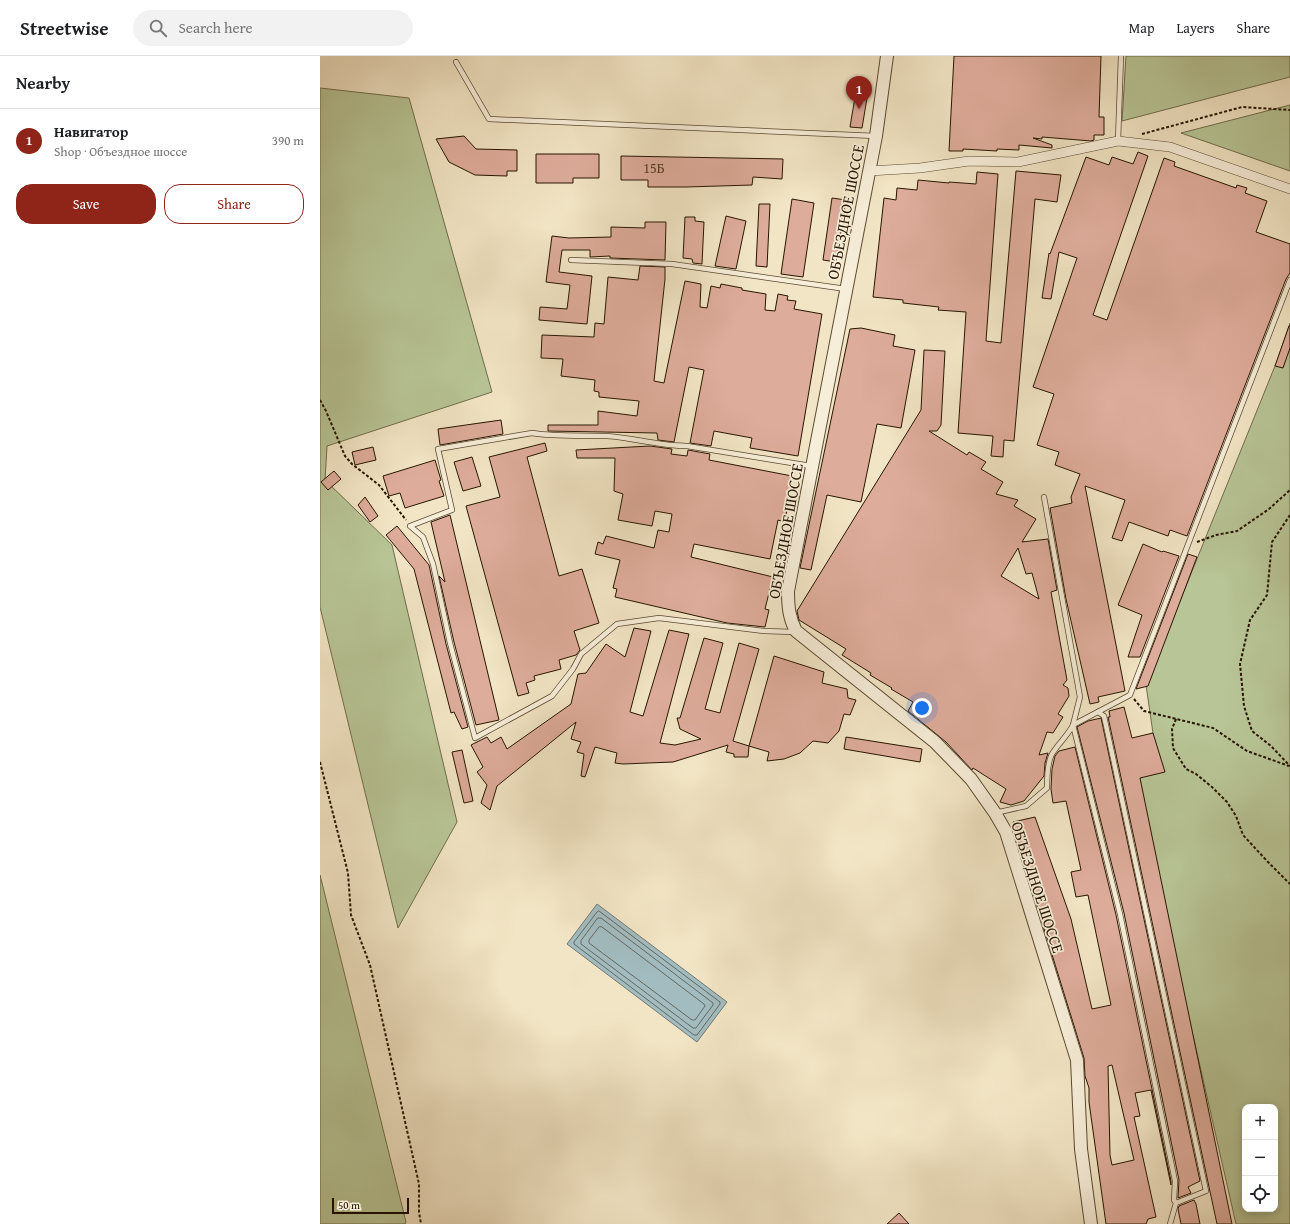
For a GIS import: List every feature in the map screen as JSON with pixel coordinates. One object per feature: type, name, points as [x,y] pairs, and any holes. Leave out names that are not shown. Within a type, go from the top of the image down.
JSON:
[{"type":"street","name":"ОБЪЕЗДНОЕ ШОССЕ","points":[[887,56],[876,136],[788,591],[788,610],[790,621],[798,632],[935,742],[971,778],[1006,832],[1077,1060],[1081,1149],[1091,1224]]},
{"type":"street","points":[[869,170],[920,168],[969,160],[1018,162],[1118,141],[1170,147],[1290,189]]},
{"type":"lane","points":[[1118,141],[1121,56]]},
{"type":"lane","points":[[456,62],[489,119],[876,136]]},
{"type":"lane","points":[[571,260],[672,264],[846,289]]},
{"type":"lane","points":[[1073,725],[1130,695],[1290,280]]},
{"type":"lane","points":[[798,632],[764,631],[658,618],[617,624],[581,654],[573,669],[552,696],[475,738],[450,643],[434,564],[423,537],[410,526],[452,510],[438,449],[532,433],[543,435],[608,436],[671,446],[687,446],[812,467]]},
{"type":"lane","points":[[995,813],[1026,806],[1047,788],[1047,773],[1052,752],[1070,732],[1080,697],[1044,497]]},
{"type":"lane","points":[[1098,712],[1104,716],[1206,1191],[1176,1203]]},
{"type":"lane","points":[[1073,725],[1120,914],[1171,1160],[1175,1181],[1174,1200],[1176,1203],[1170,1224]]},
{"type":"path","points":[[1140,135],[1242,107],[1290,110]]},
{"type":"path","points":[[320,400],[345,456],[352,464],[379,485],[410,526]]},
{"type":"path","points":[[1187,545],[1216,535],[1237,531],[1269,510],[1290,490]]},
{"type":"path","points":[[1290,515],[1272,542],[1267,595],[1250,620],[1240,664],[1244,706],[1252,731],[1271,746],[1290,766]]},
{"type":"path","points":[[1130,695],[1144,711],[1213,728],[1248,751],[1290,766]]},
{"type":"path","points":[[1176,719],[1172,729],[1173,748],[1186,769],[1196,774],[1227,802],[1236,816],[1243,835],[1290,884]]},
{"type":"path","points":[[320,762],[348,873],[351,915],[370,965],[418,1176],[419,1212],[421,1224]]},
{"type":"green space","points":[[1126,56],[1290,56],[1290,77],[1122,121]]},
{"type":"green space","points":[[320,88],[409,98],[492,392],[327,446],[325,480],[392,545],[457,822],[398,928],[320,607]]},
{"type":"green space","points":[[1290,105],[1290,171],[1181,133]]},
{"type":"green space","points":[[1290,323],[1290,1224],[1236,1224],[1136,785],[1155,747],[1146,685],[1277,361]]},
{"type":"green space","points":[[320,875],[406,1222],[405,1224],[320,1224]]},
{"type":"water","points":[[597,904],[727,1002],[697,1042],[567,944]]},
{"type":"building","points":[[954,56],[1101,56],[1099,117],[1104,117],[1104,135],[1094,135],[1094,140],[1091,141],[1042,137],[1042,139],[1033,138],[1052,145],[1052,148],[1019,145],[1019,150],[997,149],[997,151],[963,149],[963,151],[949,151]]},
{"type":"building","points":[[856,91],[868,92],[862,128],[850,127]]},
{"type":"building","points":[[464,136],[476,149],[517,150],[517,171],[507,171],[507,176],[475,175],[449,162],[436,139]]},
{"type":"building","points":[[1138,152],[1148,156],[1093,315],[1107,320],[1164,158],[1175,162],[1174,166],[1236,188],[1237,185],[1247,188],[1245,193],[1267,201],[1256,232],[1290,244],[1290,273],[1286,279],[1187,536],[1170,530],[1168,536],[1129,522],[1122,541],[1112,538],[1125,500],[1085,486],[1125,691],[1098,697],[1099,702],[1090,704],[1066,599],[1050,508],[1072,503],[1071,497],[1080,474],[1055,465],[1059,452],[1037,445],[1054,394],[1033,387],[1077,258],[1059,252],[1051,299],[1042,298],[1049,253],[1050,254],[1086,157],[1109,165],[1112,157],[1133,164]]},
{"type":"building","points":[[536,154],[599,154],[599,178],[573,178],[573,183],[536,183]]},
{"type":"building","points":[[621,156],[783,159],[782,179],[753,177],[752,185],[648,187],[648,180],[621,180]]},
{"type":"building","points":[[1016,171],[1061,175],[1057,202],[1035,199],[1014,441],[1004,440],[1003,457],[991,456],[993,436],[958,433],[966,312],[938,310],[939,307],[903,303],[903,300],[873,297],[884,198],[896,200],[897,188],[917,190],[918,180],[976,184],[977,172],[998,174],[986,341],[1001,343]]},
{"type":"building","points":[[832,198],[846,200],[836,262],[823,260]]},
{"type":"building","points":[[792,199],[814,203],[803,277],[781,274]]},
{"type":"building","points":[[759,204],[770,204],[767,267],[756,266]]},
{"type":"building","points":[[726,216],[746,221],[736,269],[715,266]]},
{"type":"building","points":[[685,217],[695,217],[695,221],[704,222],[702,264],[693,263],[692,259],[683,258]]},
{"type":"building","points":[[645,222],[666,222],[665,260],[610,258],[610,256],[590,257],[590,250],[562,250],[559,272],[592,276],[587,324],[539,320],[540,307],[567,309],[570,285],[546,282],[552,236],[569,238],[611,237],[611,227],[645,228]]},
{"type":"building","points":[[640,266],[665,267],[654,381],[664,383],[685,281],[701,284],[700,307],[707,308],[711,286],[720,288],[721,284],[742,288],[742,290],[766,294],[765,310],[775,311],[778,294],[788,296],[787,300],[796,301],[794,309],[822,314],[798,456],[750,448],[752,438],[714,431],[711,446],[690,443],[704,370],[689,367],[674,442],[658,440],[657,433],[548,431],[548,425],[598,425],[598,411],[637,416],[639,401],[599,397],[599,392],[594,391],[595,380],[561,376],[563,359],[541,358],[542,335],[594,337],[595,323],[604,324],[608,277],[638,280]]},
{"type":"building","points":[[1289,326],[1290,348],[1283,368],[1275,366]]},
{"type":"building","points":[[861,328],[895,335],[893,346],[915,350],[901,428],[877,424],[861,502],[827,495],[811,570],[800,568],[850,329]]},
{"type":"building","points":[[924,350],[945,351],[941,425],[937,431],[929,431],[967,455],[969,452],[986,462],[981,469],[1003,482],[996,494],[1018,500],[1014,506],[1036,519],[1022,542],[1048,539],[1057,590],[1051,592],[1067,680],[1063,685],[1068,688],[1069,696],[1058,714],[1063,717],[1053,733],[1047,732],[1039,755],[1048,753],[1045,763],[1044,776],[1024,801],[1011,805],[1000,802],[1006,789],[973,768],[972,770],[946,742],[908,711],[913,702],[891,689],[892,688],[870,675],[871,673],[842,655],[846,649],[799,620],[797,611],[921,410]],"holes":[[[1018,548],[1026,574],[1032,573],[1039,599],[1001,576]]]},
{"type":"building","points":[[501,420],[503,434],[440,445],[438,429]]},
{"type":"building","points":[[545,443],[547,451],[527,457],[559,576],[582,569],[599,623],[574,631],[580,650],[576,655],[559,660],[561,669],[534,676],[535,680],[526,683],[529,693],[518,696],[466,506],[500,497],[489,457]]},
{"type":"building","points":[[650,446],[672,449],[671,454],[687,456],[688,450],[710,454],[709,460],[792,476],[785,522],[778,520],[770,559],[694,544],[691,557],[773,577],[765,609],[769,610],[765,627],[727,623],[615,597],[617,589],[613,588],[620,560],[595,554],[598,542],[603,544],[606,536],[654,548],[658,530],[669,532],[672,514],[655,511],[652,526],[618,520],[623,494],[614,491],[615,458],[577,458],[576,450]]},
{"type":"building","points":[[373,447],[376,460],[355,465],[352,452]]},
{"type":"building","points":[[472,457],[481,486],[463,491],[454,462]]},
{"type":"building","points":[[435,460],[441,480],[439,481],[444,496],[405,508],[400,493],[389,496],[383,476]]},
{"type":"building","points":[[334,471],[341,479],[328,490],[321,482]]},
{"type":"building","points":[[365,497],[378,516],[370,522],[358,505]]},
{"type":"building","points":[[450,515],[499,720],[476,725],[454,642],[439,576],[445,582],[431,522]]},
{"type":"building","points":[[397,526],[429,565],[446,644],[468,727],[462,729],[454,712],[451,713],[414,569],[386,535]]},
{"type":"building","points":[[1143,544],[1162,552],[1163,551],[1179,556],[1140,657],[1128,657],[1142,615],[1118,605]]},
{"type":"building","points":[[1188,554],[1197,557],[1148,686],[1136,689]]},
{"type":"building","points":[[634,628],[651,631],[630,712],[643,716],[669,630],[689,634],[660,743],[675,745],[701,739],[680,729],[677,718],[680,718],[704,638],[723,643],[705,709],[720,713],[739,643],[759,649],[733,741],[749,746],[748,757],[734,757],[734,754],[726,752],[728,745],[673,762],[623,764],[615,763],[617,753],[595,747],[585,777],[581,776],[584,754],[577,752],[581,742],[571,739],[576,722],[497,786],[490,810],[481,803],[487,785],[477,772],[483,767],[471,745],[487,737],[491,743],[501,737],[507,749],[571,704],[578,674],[586,673],[606,644],[625,657]]},
{"type":"building","points":[[774,656],[824,672],[822,683],[847,689],[848,698],[856,700],[850,715],[844,714],[839,731],[828,743],[813,741],[800,753],[784,759],[767,761],[769,752],[749,746]]},
{"type":"building","points":[[1124,707],[1132,738],[1153,733],[1165,772],[1140,778],[1232,1224],[1217,1224],[1108,717],[1110,717],[1109,711]]},
{"type":"building","points":[[1101,718],[1200,1181],[1188,1187],[1191,1193],[1178,1198],[1179,1180],[1124,913],[1077,727],[1088,721]]},
{"type":"building","points":[[846,737],[922,749],[920,762],[844,749]]},
{"type":"building","points":[[1075,747],[1116,915],[1171,1181],[1171,1185],[1151,1090],[1135,1093],[1140,1116],[1134,1117],[1156,1217],[1148,1219],[1146,1224],[1106,1224],[1089,1102],[1089,1088],[1085,1076],[1084,1058],[1032,890],[1013,822],[1035,817],[1071,919],[1092,1009],[1111,1005],[1088,895],[1076,897],[1071,872],[1081,870],[1066,801],[1053,803],[1051,789],[1052,769],[1055,756],[1059,751]],"holes":[[[1112,1065],[1134,1160],[1112,1165],[1110,1155],[1108,1066]]]},
{"type":"building","points":[[462,750],[473,801],[464,803],[452,752]]},
{"type":"building","points":[[1194,1200],[1200,1224],[1181,1224],[1178,1209],[1179,1206]]},
{"type":"building","points":[[899,1213],[909,1224],[887,1224]]},
{"type":"place","name":"Навигатор","points":[[859,109]]}]
